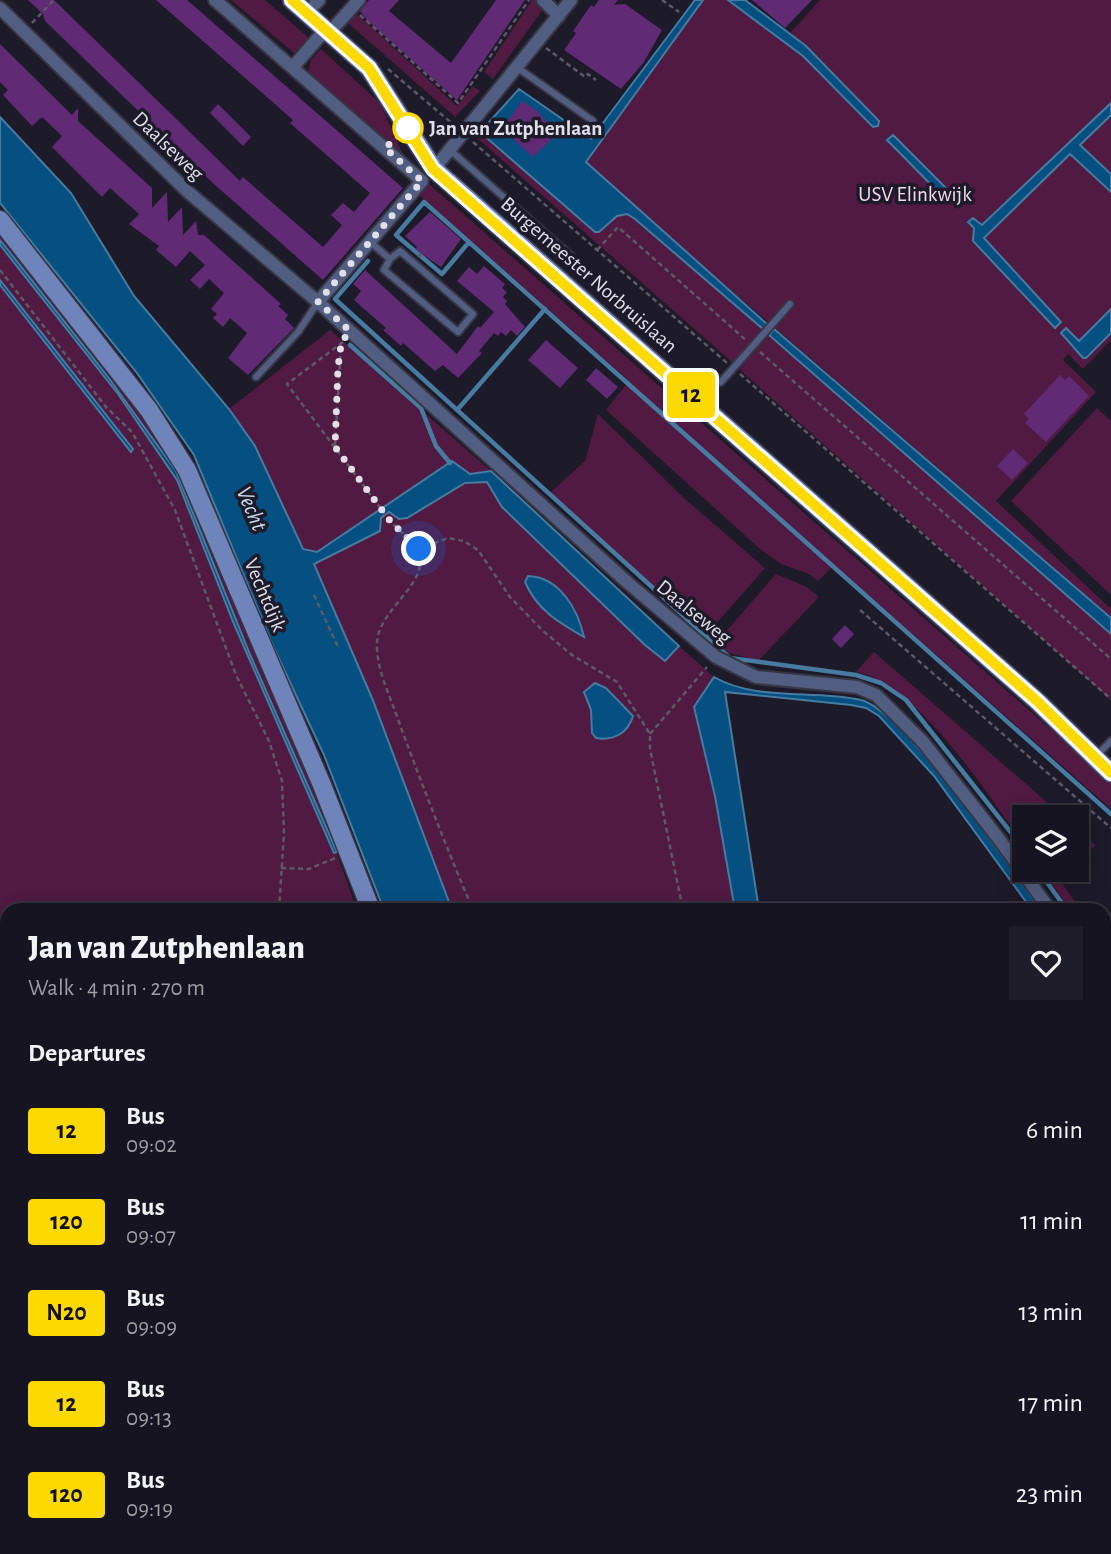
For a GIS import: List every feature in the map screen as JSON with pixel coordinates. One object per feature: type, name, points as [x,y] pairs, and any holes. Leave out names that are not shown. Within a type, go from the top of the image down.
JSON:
[{"type":"main road","name":"Burgemeester Norbruislaan","points":[[292,0],[331,27],[369,68],[428,175],[1037,701],[1104,753],[1111,773]]},
{"type":"main road","name":"Vechtdijk","points":[[0,220],[149,410],[182,460],[350,853],[368,903]]},
{"type":"street","name":"Burgemeester Norbruislaan","points":[[215,0],[293,67],[428,175]]},
{"type":"street","points":[[543,0],[559,16]]},
{"type":"street","points":[[318,302],[464,134],[571,0]]},
{"type":"street","points":[[293,67],[356,4]]},
{"type":"street","name":"Daalseweg","points":[[0,8],[187,191],[318,302],[628,583],[716,657],[756,677],[857,687],[876,695],[923,742],[1045,903]]},
{"type":"lane","points":[[517,68],[593,121]]},
{"type":"lane","points":[[450,150],[572,257]]},
{"type":"lane","points":[[369,242],[390,259]]},
{"type":"lane","points":[[400,251],[473,314],[458,332],[384,270],[390,259],[400,251]]},
{"type":"lane","points":[[256,377],[298,332],[318,302]]},
{"type":"lane","points":[[721,382],[790,304]]},
{"type":"path","points":[[24,32],[54,0]]},
{"type":"path","points":[[356,4],[458,103],[529,0]]},
{"type":"path","points":[[662,0],[679,12]]},
{"type":"path","points":[[538,42],[585,77],[588,74],[597,80]]},
{"type":"path","points":[[464,134],[1111,699]]},
{"type":"path","points":[[597,250],[618,227],[1111,659]]},
{"type":"path","points":[[418,257],[424,250]]},
{"type":"path","points":[[0,270],[106,407],[132,432],[175,510],[236,675],[269,741],[280,772],[285,802],[279,903]]},
{"type":"path","points":[[335,447],[341,345],[349,330]]},
{"type":"path","points":[[341,345],[287,384],[378,506],[419,549],[423,560],[419,574],[378,633],[379,663],[436,823],[470,903]]},
{"type":"path","points":[[419,549],[448,538],[464,541],[478,550],[510,597],[543,631],[572,655],[617,682],[650,734],[650,749],[682,903]]},
{"type":"path","points":[[314,595],[338,647]]},
{"type":"path","points":[[860,611],[1111,828]]},
{"type":"path","points":[[650,734],[716,657]]},
{"type":"path","points":[[281,868],[309,869],[350,853]]},
{"type":"green space","points":[[231,0],[265,0],[309,38],[294,53]]},
{"type":"green space","points":[[532,0],[537,0],[544,8],[493,79],[484,72]]},
{"type":"green space","name":"USV Elinkwijk","points":[[703,0],[728,0],[783,41],[820,0],[1111,0],[1111,310],[1086,358],[1111,333],[1111,340],[1083,369],[1068,354],[1063,360],[1096,392],[996,501],[1111,609],[1111,618],[586,163]]},
{"type":"green space","points":[[357,14],[457,106],[473,86],[480,91],[455,117],[348,23]]},
{"type":"green space","points":[[321,49],[380,103],[405,159],[308,72],[311,60]]},
{"type":"green space","points":[[480,132],[595,232],[600,232],[617,216],[627,214],[635,219],[763,329],[733,363],[476,137]]},
{"type":"green space","points":[[429,184],[1111,782],[1111,809],[834,565],[818,581],[809,574],[781,564],[760,549],[606,410],[629,381],[419,195]]},
{"type":"green space","points":[[0,235],[172,453],[185,477],[315,793],[354,903],[0,903]]},
{"type":"green space","points":[[330,330],[491,471],[470,474],[452,461],[317,552],[302,547],[255,446],[229,409]]},
{"type":"green space","points":[[769,335],[1111,634],[1111,700],[739,369]]},
{"type":"green space","points":[[1097,408],[1111,421],[1111,595],[1011,501]]},
{"type":"green space","points":[[598,414],[684,498],[765,568],[706,635],[550,493],[585,461]]},
{"type":"green space","points":[[487,482],[502,507],[645,645],[665,660],[679,646],[714,677],[694,708],[715,796],[734,903],[449,903],[372,698],[314,564],[380,531],[381,518],[389,512],[407,518],[465,483]],"holes":[[[591,710],[631,723],[624,731],[607,739],[596,738]]]},
{"type":"green space","points":[[776,574],[807,587],[819,597],[758,661],[729,653],[716,643]]},
{"type":"green space","points":[[874,652],[1050,805],[1012,805],[1012,828],[971,771],[926,718],[903,696],[879,680],[856,672]]},
{"type":"green space","points":[[1089,840],[1095,845],[1089,852]]},
{"type":"green space","points":[[1050,882],[1065,882],[1063,885],[1076,903],[1065,903]]},
{"type":"water","points":[[695,0],[703,0],[586,162],[767,324],[763,329],[635,219],[627,214],[617,216],[599,232],[595,232],[480,132],[519,89],[591,139]]},
{"type":"water","points":[[728,0],[745,0],[806,46],[879,121],[878,126],[873,127],[803,56]]},
{"type":"water","points":[[1111,103],[1111,115],[1080,145],[1111,174],[1111,192],[1070,154],[984,238],[1061,322],[1055,328],[973,241],[974,228],[968,222],[973,218],[982,225]]},
{"type":"water","name":"Vecht","points":[[0,117],[71,193],[134,296],[229,409],[255,446],[303,549],[317,552],[452,461],[470,474],[491,471],[679,646],[665,661],[645,645],[502,507],[487,482],[465,483],[407,518],[399,519],[389,512],[381,518],[380,531],[314,564],[372,698],[449,903],[381,903],[324,755],[273,646],[194,455],[137,373],[0,203]]},
{"type":"water","points":[[893,135],[955,197],[954,202],[949,203],[887,140]]},
{"type":"water","points":[[0,240],[108,377],[176,471],[249,652],[337,852],[334,853],[234,624],[177,480],[118,394],[0,245]]},
{"type":"water","points":[[0,280],[133,449],[131,452],[0,285]]},
{"type":"water","points":[[1111,309],[1111,333],[1083,358],[1061,333],[1066,328],[1079,341]]},
{"type":"water","points":[[774,329],[1111,618],[1111,634],[769,335]]},
{"type":"water","points":[[528,576],[549,582],[566,597],[577,616],[584,637],[542,608],[525,582]]},
{"type":"water","points":[[714,677],[749,690],[861,700],[880,710],[929,760],[1012,870],[1012,882],[1021,882],[1036,903],[1027,903],[934,776],[879,716],[866,708],[725,692],[758,903],[734,903],[715,796],[694,707]]},
{"type":"water","points":[[595,683],[606,688],[633,716],[628,727],[614,737],[596,738],[592,733],[591,710],[584,692]]},
{"type":"building","points":[[28,0],[54,0],[240,181],[243,177],[323,247],[342,225],[331,215],[343,203],[354,212],[370,193],[290,123],[293,120],[156,0],[187,0],[403,188],[323,280],[215,185],[45,21],[43,14]]},
{"type":"building","points":[[369,0],[399,0],[389,11],[451,63],[496,0],[525,0],[457,100],[368,21],[360,11]]},
{"type":"building","points":[[599,0],[618,0],[614,5],[625,4],[662,30],[644,62],[621,89],[564,50],[591,5],[594,7]]},
{"type":"building","points":[[752,0],[812,0],[785,28]]},
{"type":"building","points":[[0,44],[72,115],[78,108],[78,121],[152,188],[152,208],[167,192],[168,222],[182,207],[183,235],[196,221],[198,235],[204,235],[281,304],[278,306],[288,315],[285,319],[294,328],[248,375],[228,358],[247,333],[230,318],[223,327],[213,318],[217,314],[211,309],[224,293],[209,279],[200,289],[190,280],[205,265],[190,251],[176,267],[156,250],[159,246],[129,224],[139,214],[110,188],[102,197],[52,147],[62,136],[42,117],[32,126],[3,95],[8,90],[0,82]]},
{"type":"building","points":[[522,101],[536,110],[558,133],[533,157],[502,129]]},
{"type":"building","points":[[218,104],[251,137],[243,146],[210,113]]},
{"type":"building","points":[[430,212],[461,239],[441,267],[415,249],[417,247],[405,236]]},
{"type":"building","points":[[484,266],[505,284],[502,288],[507,292],[503,297],[507,301],[505,304],[525,327],[517,336],[511,330],[506,336],[501,332],[498,336],[494,333],[479,351],[482,353],[458,378],[443,365],[435,371],[403,343],[401,346],[383,330],[386,328],[354,300],[361,291],[353,284],[365,270],[457,354],[478,326],[480,328],[494,312],[457,281],[469,267],[477,274]]},
{"type":"building","points":[[546,340],[578,368],[560,388],[528,360]]},
{"type":"building","points":[[596,368],[618,387],[607,399],[586,380]]},
{"type":"building","points":[[1060,375],[1065,380],[1069,376],[1089,396],[1046,442],[1025,423],[1029,419],[1024,414]]},
{"type":"building","points":[[1013,449],[1028,463],[1012,480],[997,466]]},
{"type":"building","points":[[845,625],[854,634],[841,648],[832,639]]},
{"type":"waterway","points":[[469,242],[442,274],[396,235],[424,202],[596,355],[1111,814]]},
{"type":"waterway","points":[[368,261],[335,299],[730,658],[856,675],[881,683],[906,700],[1012,834]]},
{"type":"waterway","points":[[458,409],[545,309]]},
{"type":"waterway","points":[[350,345],[421,408],[436,446],[450,463]]},
{"type":"waterway","points":[[1047,882],[1062,903]]},
{"type":"bus line","name":"12","points":[[292,0],[369,68],[433,169],[1037,701],[1049,716],[1111,773]]},
{"type":"place","name":"Jan van Zutphenlaan","points":[[408,128]]},
{"type":"route","points":[[408,128],[385,148],[422,181],[318,302],[349,330],[341,345],[338,367],[338,427],[335,447],[391,522],[419,549]]}]
